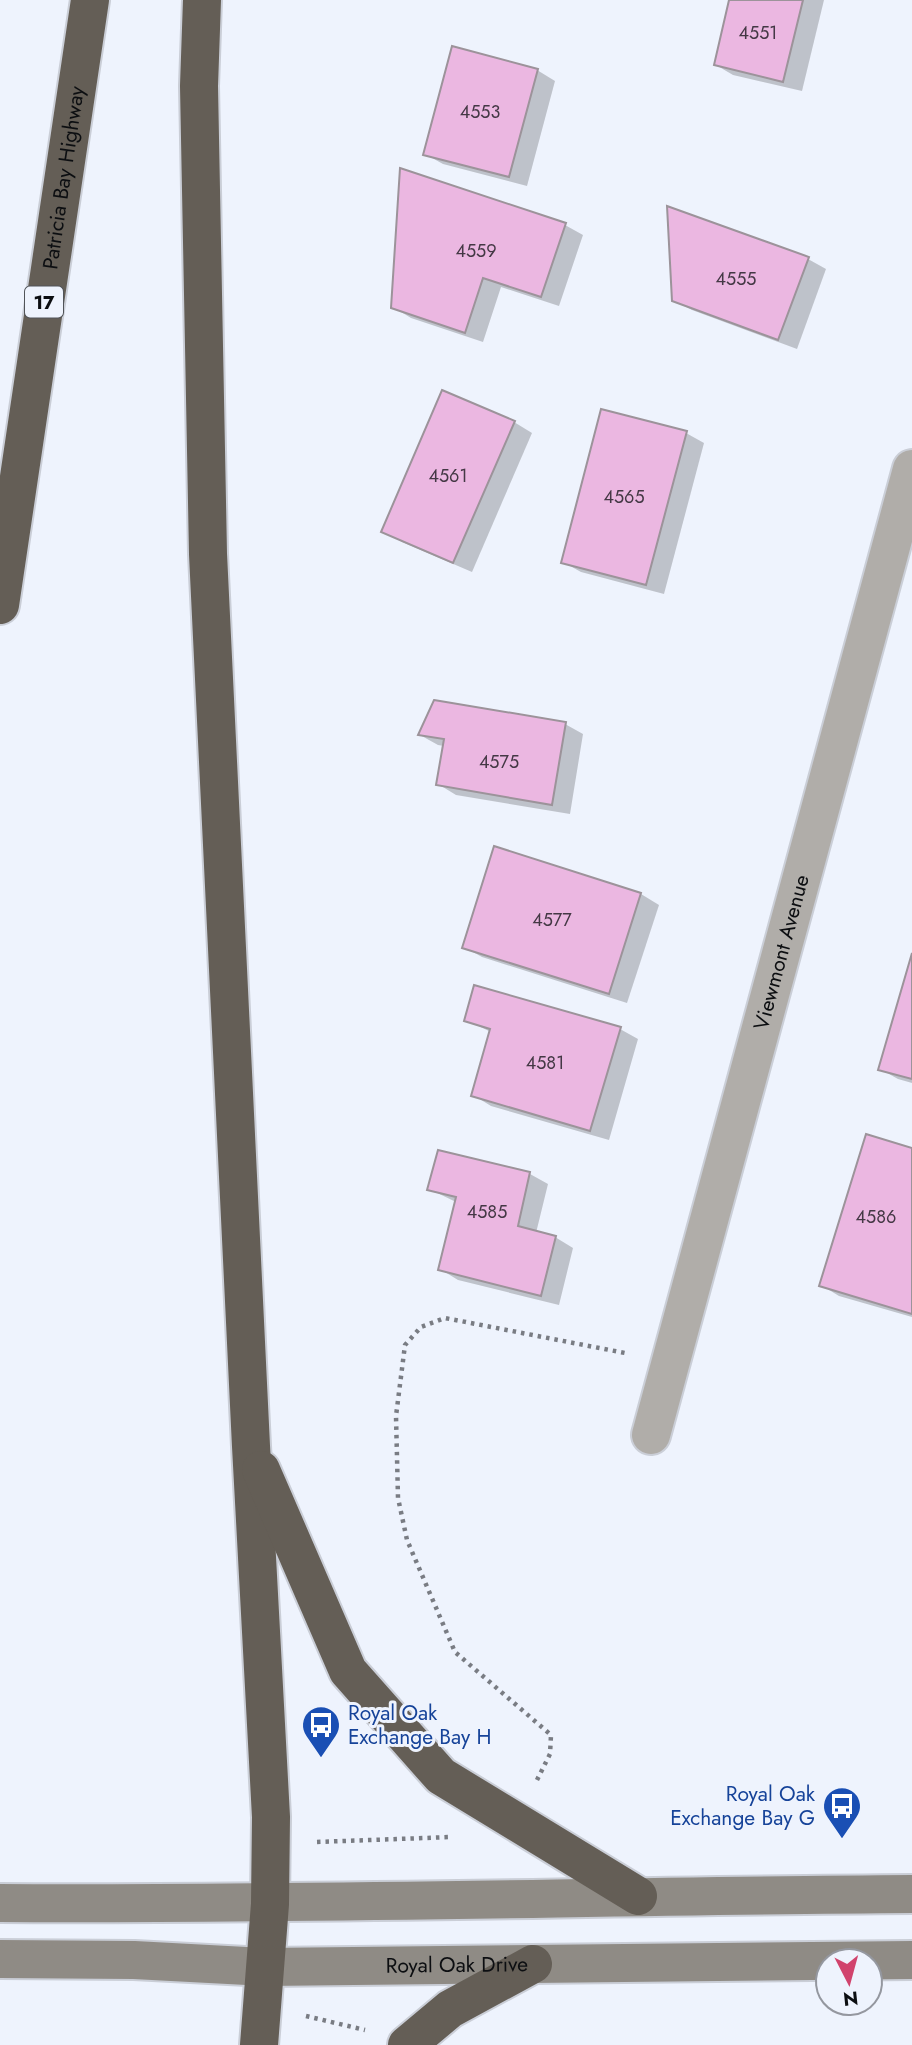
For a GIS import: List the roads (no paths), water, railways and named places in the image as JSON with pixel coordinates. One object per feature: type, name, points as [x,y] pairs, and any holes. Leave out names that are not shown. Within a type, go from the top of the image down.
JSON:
[{"type":"highway","name":"Patricia Bay Highway","points":[[0,605],[90,0]]},
{"type":"highway","points":[[202,0],[199,86],[208,554],[271,1817],[270,1904],[259,2045]]},
{"type":"highway","points":[[251,1446],[348,1671],[441,1776],[638,1896]]},
{"type":"highway","points":[[391,2039],[533,1964]]},
{"type":"main road","points":[[0,1903],[270,1904],[638,1896],[912,1895]]},
{"type":"main road","name":"Royal Oak Drive","points":[[0,1959],[134,1960],[265,1967],[912,1960]]},
{"type":"street","name":"Viewmont Avenue","points":[[651,1434],[912,469]]},
{"type":"place","name":"Royal Oak Exchange Bay H","points":[[321,1759]]},
{"type":"place","name":"Royal Oak Exchange Bay G","points":[[842,1840]]}]
